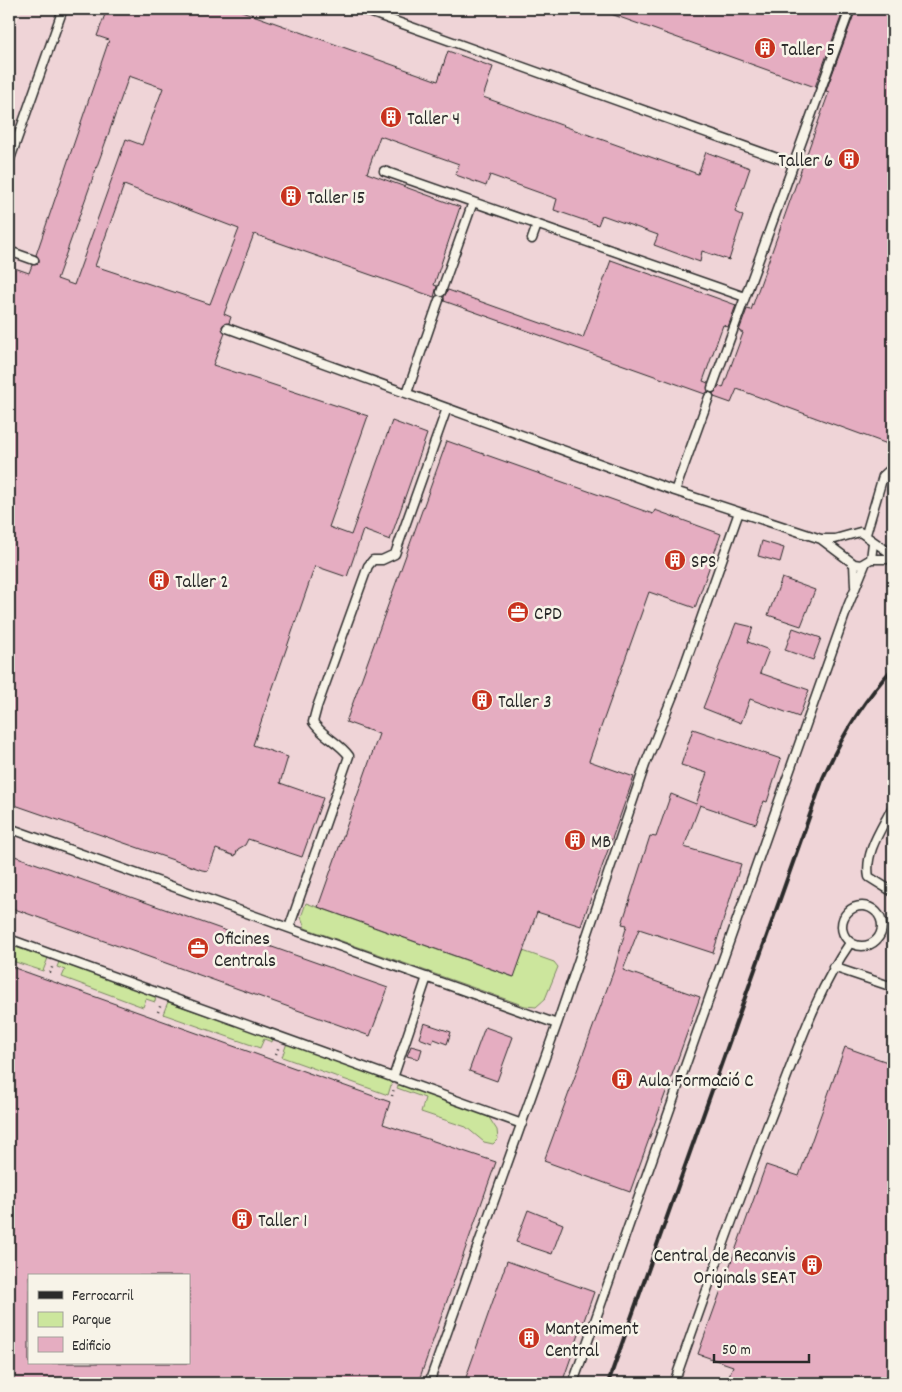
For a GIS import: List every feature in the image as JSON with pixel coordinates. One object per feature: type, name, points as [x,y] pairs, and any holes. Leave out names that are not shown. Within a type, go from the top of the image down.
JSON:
[{"type":"lane","points":[[9,162],[63,9]]},
{"type":"lane","points":[[361,9],[794,164]]},
{"type":"lane","points":[[712,388],[850,9]]},
{"type":"lane","points":[[384,171],[745,297]]},
{"type":"lane","points":[[407,393],[473,202]]},
{"type":"lane","points":[[532,239],[537,225]]},
{"type":"lane","points":[[9,251],[34,260]]},
{"type":"lane","points":[[227,328],[675,491],[821,539],[854,564]]},
{"type":"lane","points":[[675,491],[709,397]]},
{"type":"lane","points":[[289,928],[349,756],[343,747],[318,730],[313,722],[368,566],[373,560],[382,560],[395,554],[447,408]]},
{"type":"lane","points":[[866,534],[884,476],[893,467]]},
{"type":"lane","points":[[429,1383],[557,1024],[645,765],[680,678],[739,512]]},
{"type":"lane","points":[[821,539],[835,539],[852,533],[866,534],[873,543],[893,557]]},
{"type":"lane","points":[[843,555],[842,548],[847,536]]},
{"type":"lane","points":[[573,1383],[854,588],[869,560],[873,543]]},
{"type":"lane","points":[[854,564],[893,557]]},
{"type":"lane","points":[[854,564],[854,588]]},
{"type":"lane","points":[[893,806],[873,846],[868,868],[869,877],[893,892]]},
{"type":"lane","points":[[9,828],[557,1024]]},
{"type":"lane","points":[[855,907],[871,908],[880,920],[882,927],[877,940],[864,946],[850,943],[842,929],[846,913],[855,907]]},
{"type":"lane","points":[[9,939],[522,1124]]},
{"type":"lane","points":[[674,1383],[738,1200],[809,1022],[833,967],[850,943]]},
{"type":"lane","points":[[833,967],[893,987]]},
{"type":"lane","points":[[393,1078],[427,977]]},
{"type":"shaded area","points":[[22,9],[893,9],[893,1383],[9,1383],[9,39]]},
{"type":"green space","points":[[306,903],[513,977],[523,951],[554,962],[558,967],[545,999],[536,1007],[525,1006],[305,928],[301,917]]},
{"type":"green space","points":[[9,945],[48,958],[43,971],[9,960]]},
{"type":"green space","points":[[59,962],[156,996],[155,1002],[146,999],[143,1007],[62,977],[65,970],[57,967]]},
{"type":"green space","points":[[168,1002],[273,1038],[272,1042],[264,1039],[260,1048],[163,1014]]},
{"type":"green space","points":[[287,1043],[392,1082],[388,1095],[282,1057]]},
{"type":"green space","points":[[399,1084],[488,1116],[497,1130],[498,1139],[493,1144],[484,1142],[466,1127],[421,1112],[425,1098],[397,1088]]},
{"type":"building","points":[[107,9],[236,9],[438,81],[448,51],[493,67],[483,97],[698,174],[706,152],[750,168],[735,212],[743,216],[729,260],[702,251],[700,262],[654,245],[658,235],[602,215],[598,225],[554,210],[557,199],[490,175],[486,186],[456,175],[459,164],[380,136],[367,173],[460,207],[434,285],[437,286],[434,297],[254,234],[224,314],[231,317],[229,323],[222,326],[225,333],[213,365],[368,416],[329,527],[351,535],[392,421],[427,434],[390,540],[363,530],[347,577],[315,566],[253,745],[288,757],[280,783],[323,798],[302,857],[248,839],[245,845],[238,849],[235,856],[216,849],[208,871],[202,870],[9,803],[9,266],[29,273],[32,265],[39,262],[36,255],[109,40],[97,36]],"holes":[[[129,76],[163,88],[142,145],[126,139],[74,285],[57,279]],[[124,185],[239,229],[210,304],[95,266]]]},
{"type":"building","name":"Taller 5","points":[[597,9],[844,9],[815,87]]},
{"type":"building","name":"Taller 6","points":[[856,9],[893,9],[893,446],[737,389],[731,403],[714,397],[713,393],[719,386],[723,388],[743,333],[739,331],[747,309],[751,310],[829,92],[826,91]]},
{"type":"building","points":[[611,260],[736,305],[728,327],[723,325],[703,381],[708,383],[708,392],[705,394],[444,301],[448,290],[583,338]]},
{"type":"building","name":"Taller 3","points":[[447,441],[653,514],[655,510],[721,534],[695,608],[649,592],[589,761],[634,777],[581,926],[537,912],[514,977],[318,907],[379,734],[346,722]]},
{"type":"building","points":[[762,541],[784,548],[780,562],[758,556]]},
{"type":"building","points":[[782,578],[815,590],[801,626],[768,615]]},
{"type":"building","points":[[736,623],[753,627],[748,642],[769,650],[760,673],[809,690],[799,717],[750,699],[741,723],[703,708]]},
{"type":"building","points":[[793,628],[821,638],[813,660],[785,650]]},
{"type":"building","points":[[693,729],[781,759],[767,802],[764,801],[756,824],[700,805],[684,847],[741,864],[713,953],[639,929],[623,970],[700,997],[630,1192],[544,1161],[615,967],[627,925],[622,924],[650,836],[656,837],[671,794],[696,804],[707,773],[681,765]]},
{"type":"building","name":"Oficines Centrals","points":[[9,854],[388,988],[370,1036],[9,907]]},
{"type":"building","name":"Taller 1","points":[[9,966],[390,1102],[383,1124],[496,1162],[418,1383],[9,1383]]},
{"type":"building","points":[[424,1023],[451,1032],[447,1044],[434,1039],[432,1043],[419,1038]]},
{"type":"building","points":[[485,1027],[513,1037],[497,1081],[469,1071]]},
{"type":"building","points":[[411,1046],[422,1049],[419,1059],[407,1056]]},
{"type":"building","name":"Central de Recanvis Originals SEAT","points":[[845,1047],[893,1064],[893,1383],[726,1383],[733,1366],[698,1354],[766,1165],[799,1176]]},
{"type":"building","points":[[528,1210],[563,1224],[552,1254],[516,1242]]},
{"type":"building","name":"Manteniment Central","points":[[507,1261],[594,1292],[562,1383],[464,1383]]},
{"type":"railway","points":[[608,1383],[823,778],[837,748],[854,720],[872,693],[893,668]]},
{"type":"place","name":"Taller 5","points":[[765,48]]},
{"type":"place","name":"Taller 4","points":[[391,117]]},
{"type":"place","name":"Taller 6","points":[[849,159]]},
{"type":"place","name":"Taller 15","points":[[291,196]]},
{"type":"place","name":"SPS","points":[[675,560]]},
{"type":"place","name":"Taller 2","points":[[159,580]]},
{"type":"place","name":"CPD","points":[[518,612]]},
{"type":"place","name":"Taller 3","points":[[482,700]]},
{"type":"place","name":"MB","points":[[575,840]]},
{"type":"place","name":"Oficines Centrals","points":[[198,948]]},
{"type":"place","name":"Aula Formació C","points":[[622,1079]]},
{"type":"place","name":"Taller 1","points":[[242,1219]]},
{"type":"place","name":"Central de Recanvis Originals SEAT","points":[[812,1265]]},
{"type":"place","name":"Manteniment Central","points":[[529,1338]]}]
